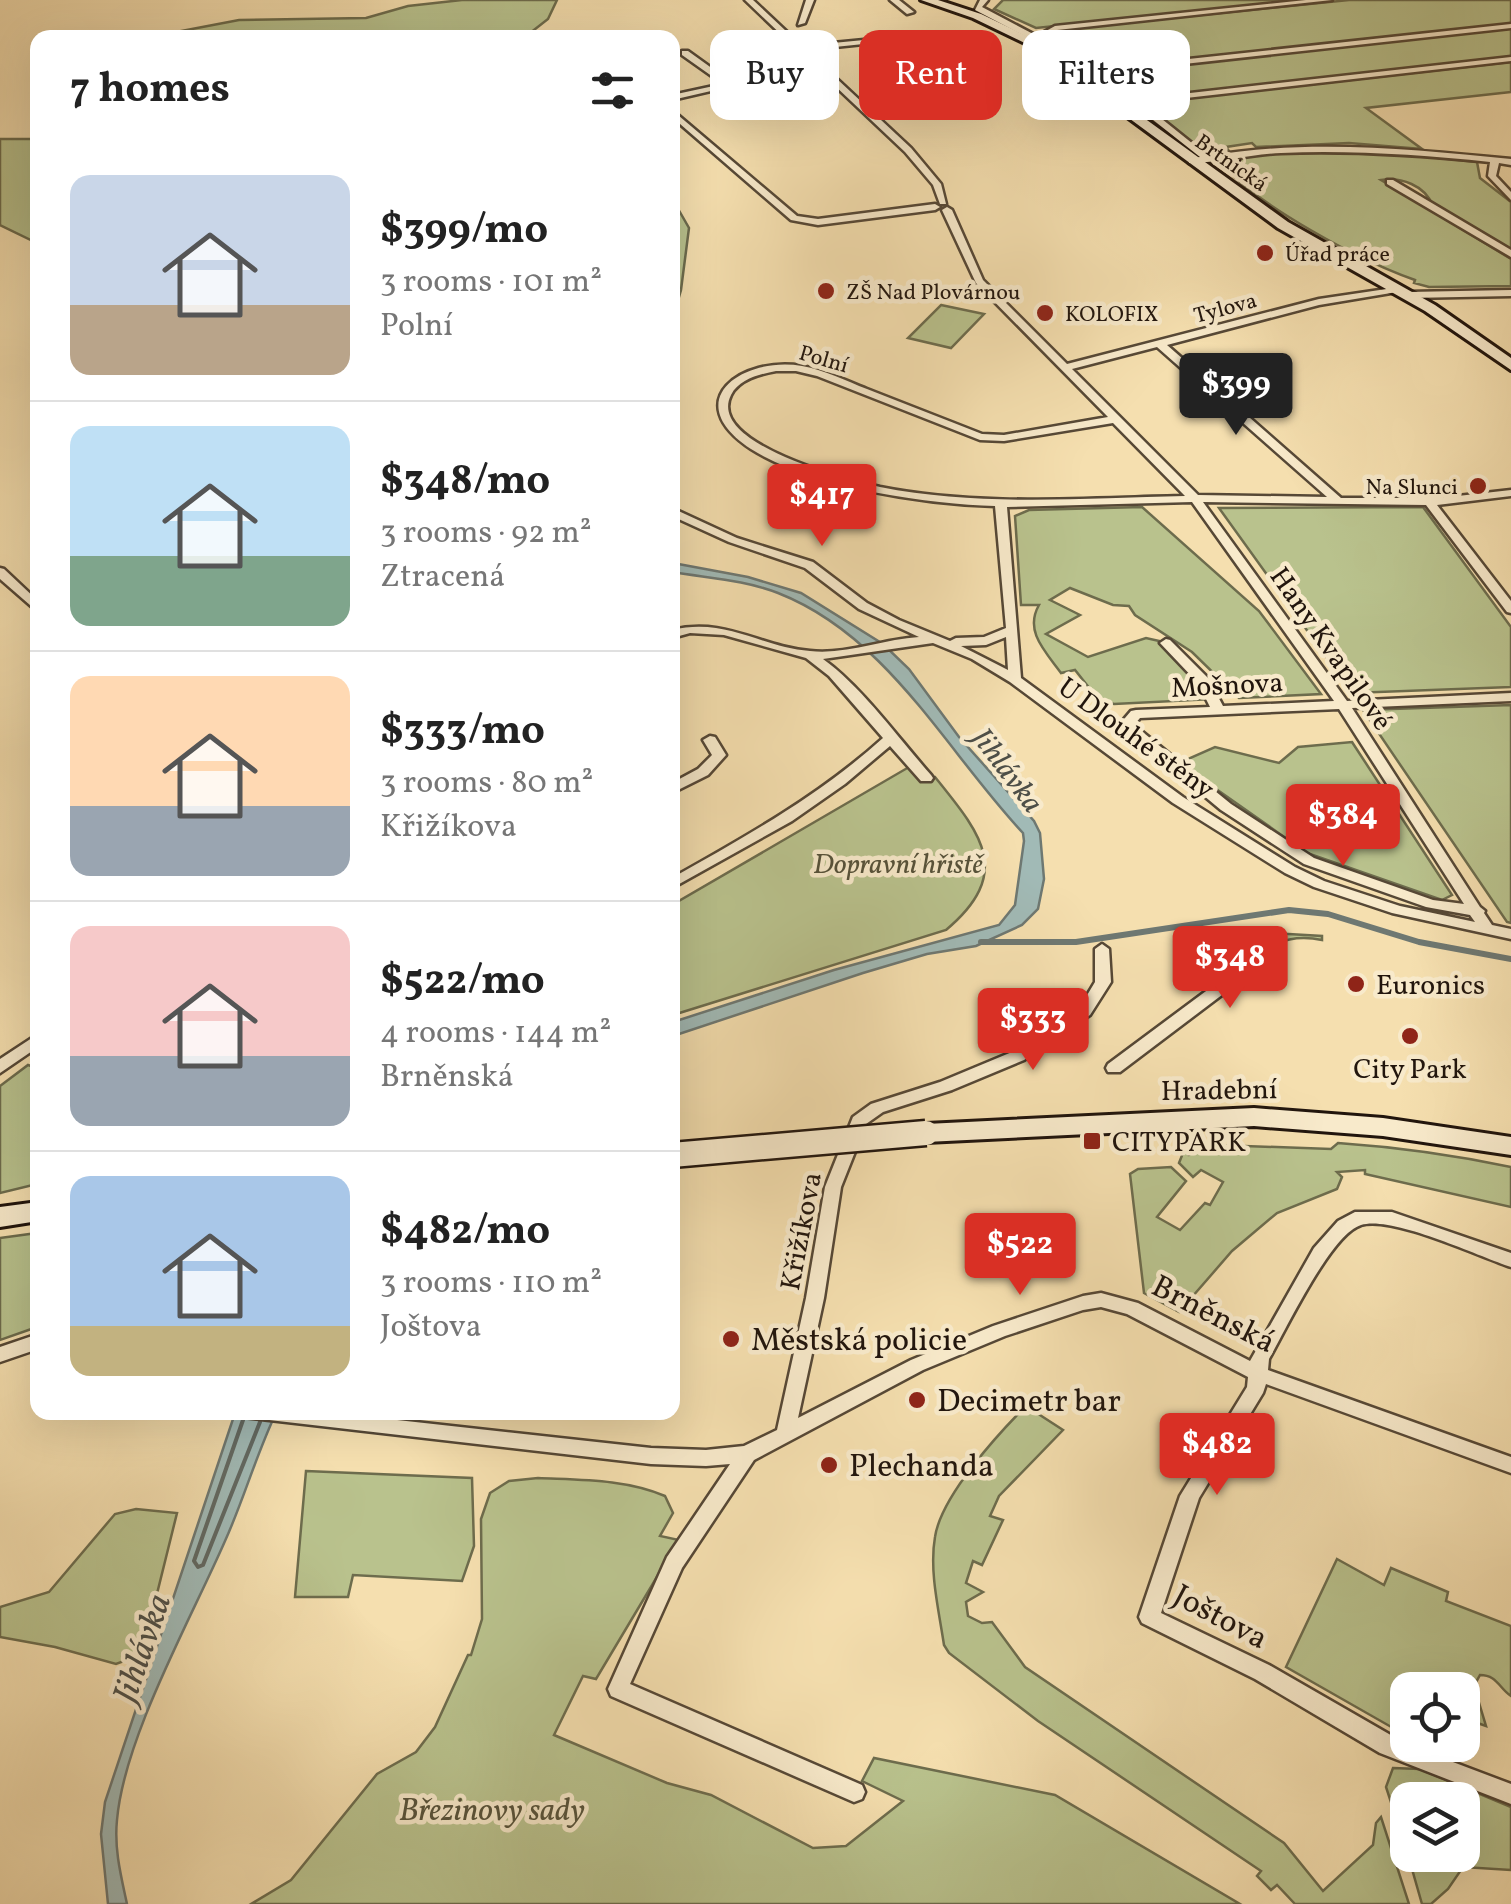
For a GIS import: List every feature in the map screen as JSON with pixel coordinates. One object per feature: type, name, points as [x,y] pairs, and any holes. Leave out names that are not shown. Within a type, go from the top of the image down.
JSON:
[{"type":"main road","name":"Brtnická","points":[[928,0],[1000,26],[1022,38]]},
{"type":"main road","name":"Brtnická","points":[[1143,120],[1284,225],[1403,292],[1511,365]]},
{"type":"main road","name":"Hradební","points":[[680,1153],[926,1133],[1254,1116],[1383,1127],[1511,1146]]},
{"type":"main road","points":[[0,1217],[30,1212]]},
{"type":"street","points":[[749,0],[782,30]]},
{"type":"street","points":[[801,23],[810,0]]},
{"type":"street","points":[[894,0],[910,12]]},
{"type":"street","points":[[984,0],[977,6],[981,11],[1023,30]]},
{"type":"street","points":[[1052,30],[1328,0]]},
{"type":"street","name":"Brtnická","points":[[1190,61],[1511,26]]},
{"type":"street","points":[[685,53],[710,70]]},
{"type":"street","points":[[1190,95],[1511,59]]},
{"type":"street","points":[[839,85],[908,150],[937,184],[941,206],[980,281],[1196,500]]},
{"type":"street","points":[[680,96],[710,89]]},
{"type":"street","points":[[680,119],[789,216],[818,222],[941,206]]},
{"type":"street","name":"Brtnická","points":[[1153,120],[1199,160]]},
{"type":"street","points":[[1199,160],[1252,150],[1368,147],[1511,162]]},
{"type":"street","points":[[1495,160],[1492,176],[1511,196]]},
{"type":"street","points":[[1390,182],[1511,254]]},
{"type":"street","name":"Tylova","points":[[1064,368],[1319,302],[1403,292],[1511,293]]},
{"type":"street","points":[[1160,344],[1338,501]]},
{"type":"street","name":"Polní","points":[[1115,419],[1004,438],[980,437],[798,368],[758,371],[735,382],[723,393],[722,412],[732,428],[754,446],[779,458],[906,498],[1002,505],[1196,500],[1431,504],[1470,502],[1511,493]]},
{"type":"street","name":"Hany Kvapilové","points":[[1196,500],[1343,704],[1487,929]]},
{"type":"street","points":[[1431,504],[1511,609]]},
{"type":"street","points":[[1002,505],[1012,630]]},
{"type":"street","name":"U Dlouhé stěny","points":[[680,515],[732,540],[808,565],[863,606],[895,624],[944,641],[1016,679],[1178,800],[1290,870],[1397,910],[1511,934]]},
{"type":"street","points":[[0,572],[30,600]]},
{"type":"street","points":[[680,632],[696,628],[812,656],[834,673],[926,778]]},
{"type":"street","name":"U Dlouhé stěny","points":[[812,656],[893,643],[986,641],[1012,630],[1016,679]]},
{"type":"street","points":[[1166,643],[1203,680],[1218,709]]},
{"type":"street","name":"Mošnova","points":[[1128,720],[1136,714],[1511,696]]},
{"type":"street","name":"U Dlouhé stěny","points":[[1128,720],[1126,725],[1133,734],[1226,807],[1309,860],[1431,904],[1478,911]]},
{"type":"street","points":[[680,879],[826,795],[892,738]]},
{"type":"street","points":[[680,784],[713,765],[719,755],[710,740]]},
{"type":"street","name":"Křižíkova","points":[[785,1434],[815,1298],[833,1187],[859,1121],[877,1108],[946,1086],[1018,1056],[1085,1011],[1103,982],[1102,949]]},
{"type":"street","points":[[1114,1068],[1242,972]]},
{"type":"street","points":[[0,1068],[30,1054]]},
{"type":"street","points":[[1259,1374],[1260,1358],[1320,1254],[1344,1226],[1361,1218],[1376,1216],[1511,1260]]},
{"type":"street","name":"Brněnská","points":[[320,1420],[590,1451],[706,1458],[748,1454],[918,1365],[1000,1331],[1096,1301],[1114,1301],[1259,1374],[1511,1465]]},
{"type":"street","points":[[0,1355],[30,1344]]},
{"type":"street","name":"Joštova","points":[[1259,1374],[1256,1388],[1190,1496],[1148,1617],[1262,1672],[1388,1746],[1511,1794]]},
{"type":"street","points":[[748,1454],[674,1563],[618,1689],[854,1792]]},
{"type":"green space","points":[[462,0],[557,0],[548,19],[534,30],[187,30],[239,20],[366,18],[408,6]]},
{"type":"green space","points":[[1003,0],[1307,0],[1036,28],[994,9]]},
{"type":"green space","points":[[1349,0],[1511,0],[1511,24],[1190,59],[1190,30],[1065,29]]},
{"type":"green space","points":[[1511,28],[1511,57],[1190,93],[1190,63]]},
{"type":"green space","points":[[1511,62],[1511,92],[1366,108],[1422,149],[1349,143],[1256,147],[1252,143],[1226,147],[1229,151],[1198,149],[1163,120],[1190,120],[1190,98]]},
{"type":"green space","points":[[0,139],[30,139],[30,240],[0,225]]},
{"type":"green space","points":[[1353,149],[1477,162],[1480,178],[1511,202],[1511,252],[1433,206],[1418,188],[1404,181],[1381,180],[1511,259],[1511,286],[1429,287],[1414,283],[1415,280],[1339,246],[1284,214],[1219,163],[1264,151]]},
{"type":"green space","points":[[680,212],[689,228],[680,294]]},
{"type":"green space","points":[[941,305],[984,314],[951,348],[908,338]]},
{"type":"green space","points":[[1142,507],[1259,611],[1321,694],[1239,698],[1192,652],[1135,615],[1129,606],[1113,605],[1070,588],[1050,600],[1080,615],[1046,634],[1088,657],[1146,638],[1168,643],[1166,650],[1215,699],[1114,704],[1098,699],[1075,670],[1061,673],[1035,632],[1039,605],[1021,605],[1015,516],[1029,510]]},
{"type":"green space","points":[[1423,507],[1511,627],[1511,687],[1352,693],[1219,508]]},
{"type":"green space","points":[[1511,705],[1511,923],[1363,710]]},
{"type":"green space","points":[[1352,742],[1452,895],[1442,900],[1307,853],[1179,763],[1215,747],[1279,763],[1298,747]]},
{"type":"green space","name":"Dopravní hřistě","points":[[909,767],[917,777],[935,777],[965,816],[983,853],[985,871],[980,890],[946,930],[680,1013],[680,900]]},
{"type":"green space","points":[[1271,933],[1322,936],[1322,940],[1287,940],[1229,959],[1181,946]]},
{"type":"green space","points":[[30,1066],[30,1186],[0,1193],[0,1086]]},
{"type":"green space","points":[[1187,1143],[1189,1156],[1189,1144],[1331,1149],[1338,1143],[1425,1152],[1511,1167],[1511,1207],[1365,1174],[1365,1170],[1337,1172],[1342,1177],[1337,1189],[1277,1213],[1232,1251],[1179,1312],[1144,1293],[1130,1174],[1138,1169],[1171,1167],[1186,1181],[1157,1217],[1180,1230],[1205,1203],[1210,1205],[1223,1182],[1201,1170],[1193,1177],[1179,1163]]},
{"type":"green space","points":[[30,1234],[30,1329],[0,1340],[0,1238]]},
{"type":"green space","points":[[1026,1406],[1063,1430],[999,1496],[990,1516],[1003,1520],[982,1565],[973,1561],[966,1583],[983,1592],[966,1602],[968,1616],[982,1623],[992,1622],[1025,1667],[1284,1843],[1323,1891],[1373,1845],[1376,1823],[1381,1817],[1390,1845],[1390,1872],[1399,1872],[1409,1904],[1295,1904],[1277,1885],[1271,1890],[1257,1876],[1261,1871],[1038,1721],[949,1653],[944,1645],[934,1577],[935,1537],[959,1485]]},
{"type":"green space","points":[[306,1471],[472,1478],[474,1546],[462,1581],[353,1575],[348,1597],[295,1597]]},
{"type":"green space","name":"Březinovy sady","points":[[538,1478],[619,1483],[665,1496],[673,1513],[660,1536],[679,1540],[596,1679],[583,1676],[554,1735],[667,1783],[711,1795],[813,1848],[846,1846],[903,1801],[862,1781],[874,1758],[1055,1795],[1240,1904],[251,1904],[291,1880],[377,1774],[416,1752],[435,1727],[471,1655],[482,1619],[481,1519],[490,1493],[509,1481]]},
{"type":"green space","points":[[136,1509],[177,1513],[147,1634],[135,1657],[116,1664],[0,1637],[0,1607],[49,1592],[115,1514]]},
{"type":"green space","points":[[1337,1559],[1384,1585],[1391,1568],[1448,1592],[1446,1601],[1511,1626],[1511,1696],[1480,1672],[1390,1672],[1390,1726],[1286,1667]]},
{"type":"green space","points":[[1393,1768],[1420,1769],[1451,1782],[1390,1782],[1390,1799],[1386,1787]]},
{"type":"green space","points":[[1480,1794],[1511,1807],[1511,1870],[1480,1868]]},
{"type":"green space","points":[[1413,1872],[1460,1872],[1431,1904],[1422,1904]]},
{"type":"water","points":[[680,564],[748,577],[801,593],[883,644],[909,669],[959,737],[1034,821],[1040,833],[1044,879],[1038,909],[1022,925],[976,946],[927,954],[680,1034],[680,1020],[834,970],[999,925],[1015,905],[1024,841],[1023,833],[884,666],[817,612],[778,593],[739,582],[680,573]]},
{"type":"water","name":"Jihlávka","points":[[233,1420],[273,1420],[232,1525],[161,1679],[132,1753],[116,1831],[127,1904],[108,1904],[101,1834],[105,1802]]},
{"type":"waterway","points":[[981,942],[1076,942],[1289,910],[1328,914],[1419,942],[1511,959]]},
{"type":"place","name":"Úřad práce","points":[[1265,253]]},
{"type":"place","name":"ZŠ Nad Plovárnou","points":[[826,291]]},
{"type":"place","name":"KOLOFIX","points":[[1045,313]]},
{"type":"place","name":"Na Slunci","points":[[1478,486]]},
{"type":"place","name":"Euronics","points":[[1356,984]]},
{"type":"place","name":"City Park","points":[[1410,1036]]},
{"type":"place","name":"CITYPARK","points":[[1092,1141]]},
{"type":"place","name":"Městská policie","points":[[731,1339]]},
{"type":"place","name":"Decimetr bar","points":[[917,1400]]},
{"type":"place","name":"Plechanda","points":[[829,1465]]}]
